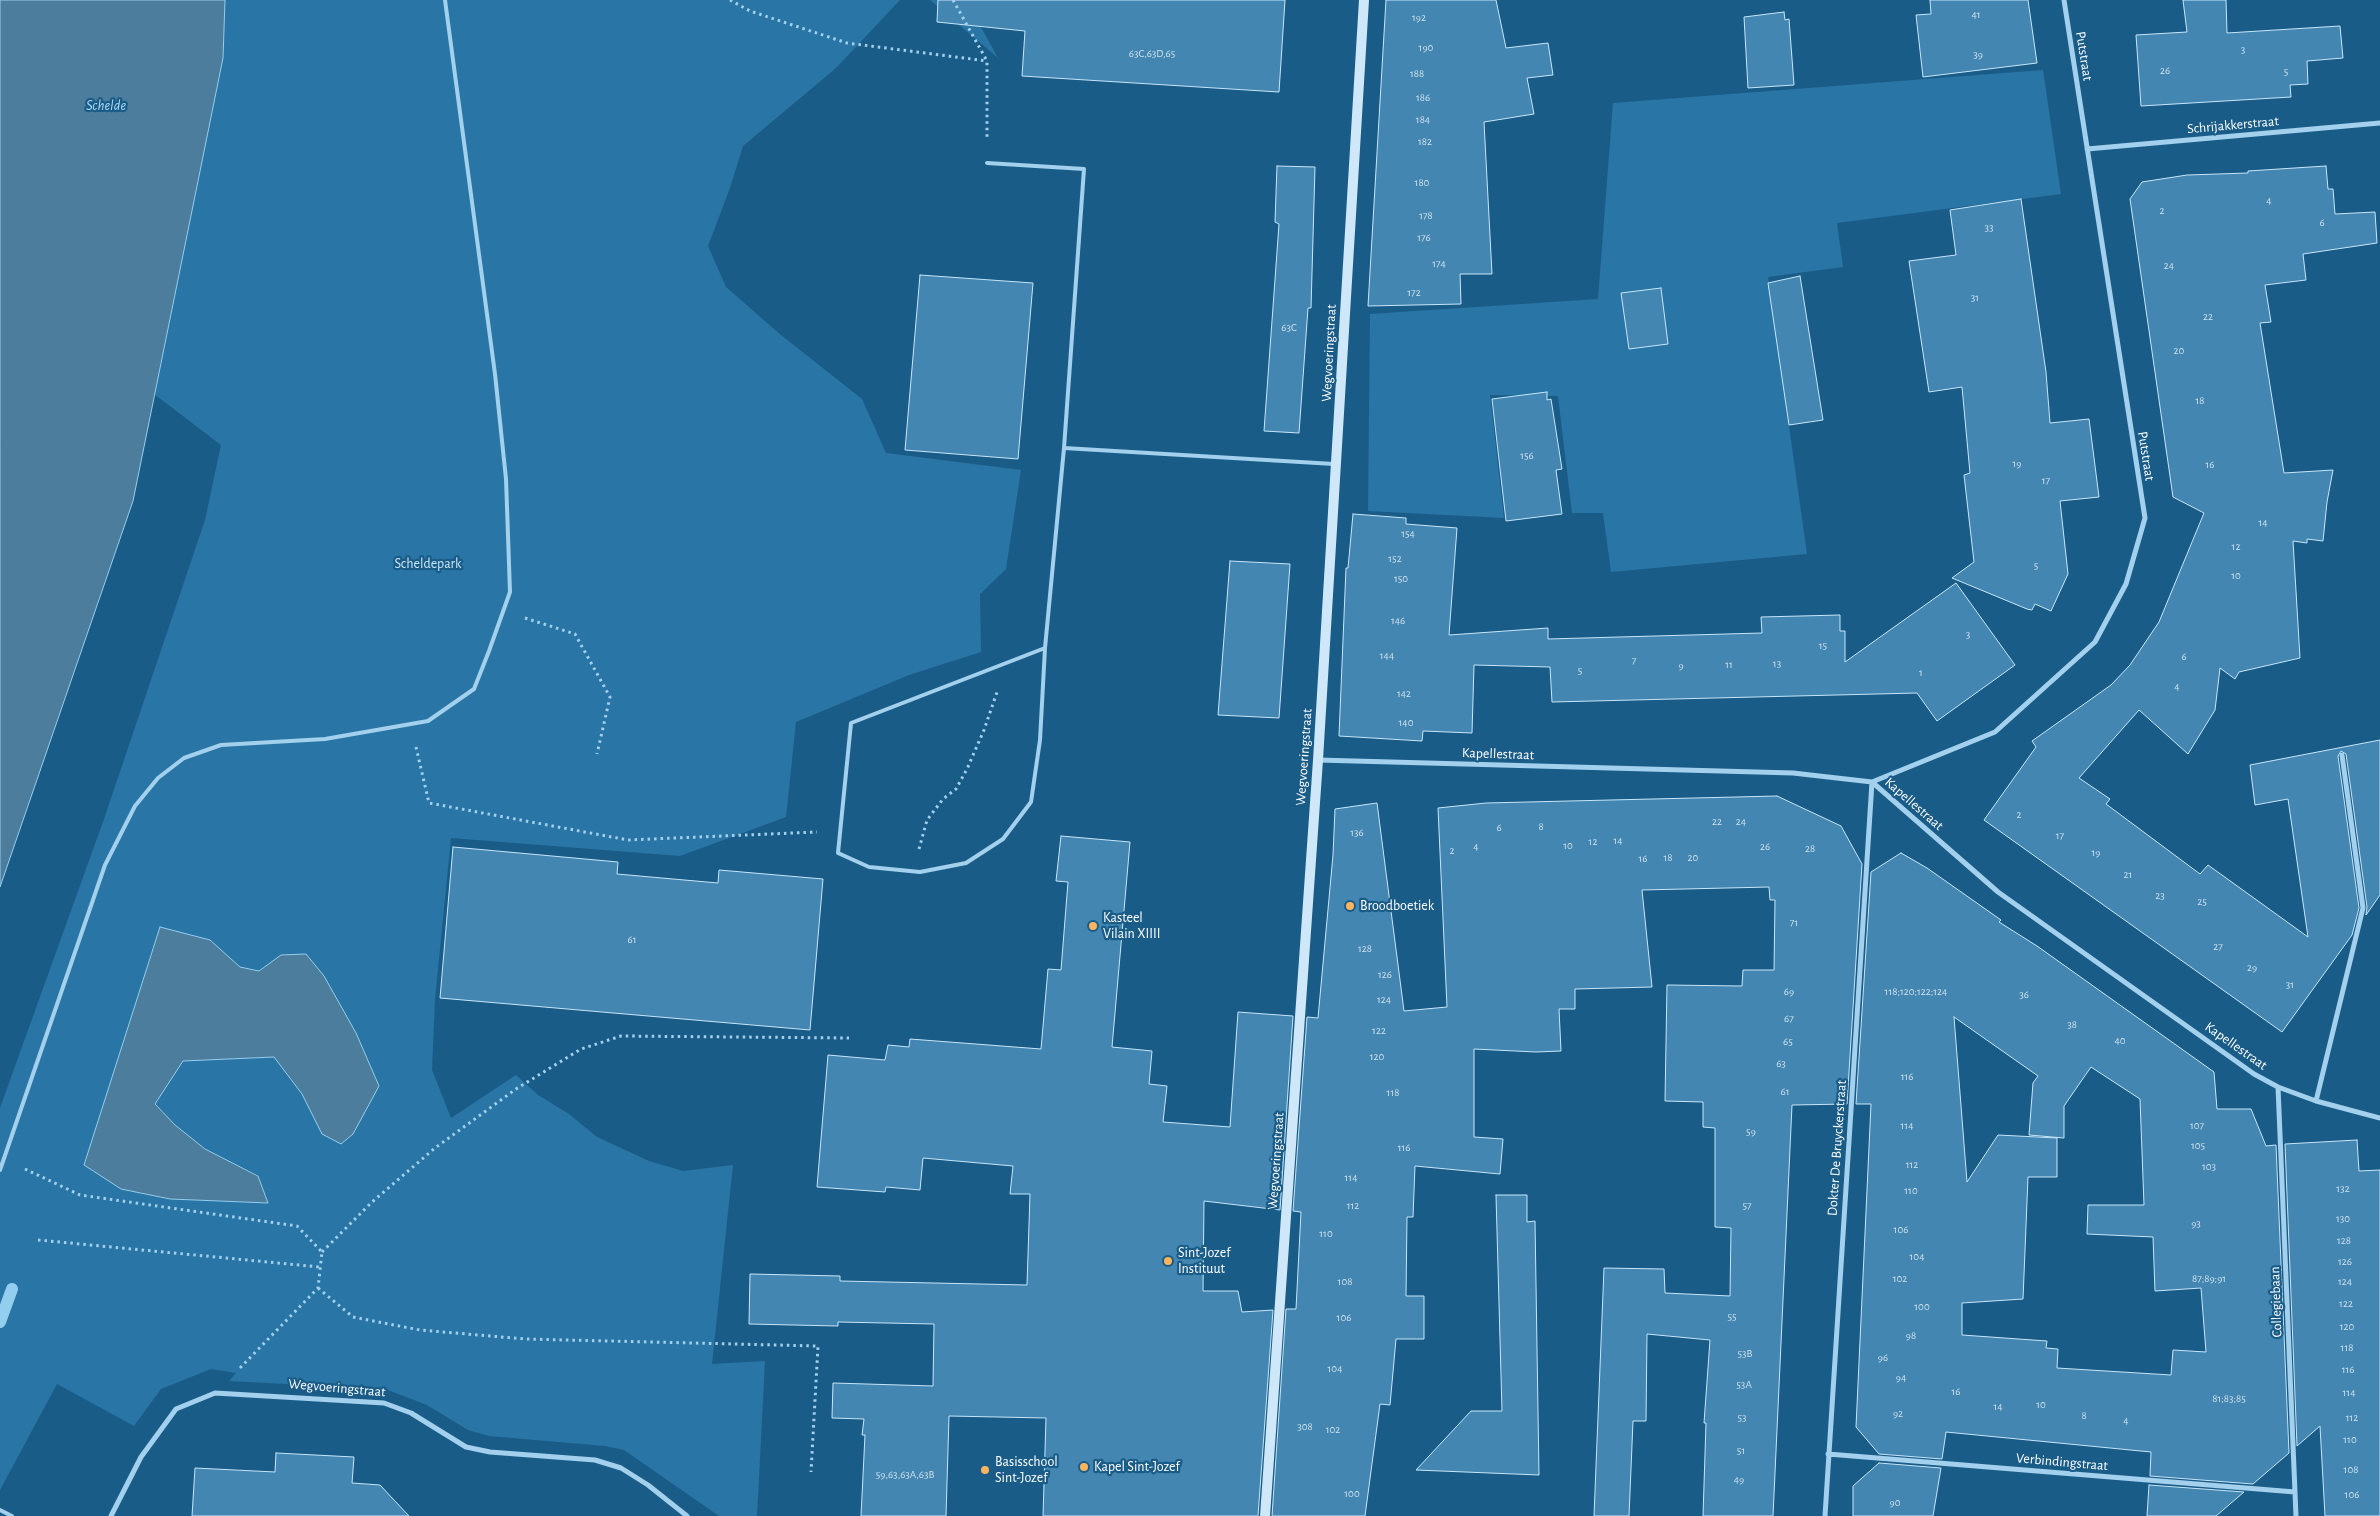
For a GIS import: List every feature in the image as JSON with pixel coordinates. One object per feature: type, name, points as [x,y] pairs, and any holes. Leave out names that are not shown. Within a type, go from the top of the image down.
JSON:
[{"type":"street","name":"Wegvoeringstraat","points":[[1265,1516],[1318,760],[1364,0]]},
{"type":"street","name":"Putstraat","points":[[1872,782],[1995,732],[2095,642],[2126,584],[2145,518],[2064,0]]},
{"type":"street","name":"Schrijakkerstraat","points":[[2087,149],[2380,123]]},
{"type":"street","points":[[2316,1101],[2363,908],[2342,756]]},
{"type":"street","name":"Kapellestraat","points":[[1318,760],[1793,773],[1872,782],[1998,892],[2254,1074],[2278,1088],[2316,1101],[2380,1118]]},
{"type":"street","name":"Dokter De Bruyckerstraat","points":[[1825,1516],[1872,782]]},
{"type":"street","name":"Collegiebaan","points":[[2278,1088],[2296,1516]]},
{"type":"street","name":"Wegvoeringstraat","points":[[110,1516],[141,1457],[176,1409],[215,1393],[384,1403],[410,1413],[466,1447],[490,1452],[595,1460],[621,1468],[648,1485],[686,1516]]},
{"type":"street","name":"Verbindingstraat","points":[[1828,1454],[2295,1492]]},
{"type":"lane","points":[[0,1170],[106,865],[135,806],[158,778],[184,758],[221,745],[254,745],[325,739],[428,721],[474,689],[510,592],[506,480],[494,364],[445,0]]},
{"type":"lane","points":[[987,163],[1084,169],[1064,448],[1045,648],[1040,740],[1031,802],[1003,839],[966,863],[920,872],[869,867],[838,853],[851,723],[1045,648]]},
{"type":"lane","points":[[1064,448],[1336,464]]},
{"type":"lane","points":[[0,1510],[12,1516]]},
{"type":"path","points":[[730,0],[750,11],[847,43],[987,61]]},
{"type":"path","points":[[953,0],[987,61],[987,163]]},
{"type":"path","points":[[502,611],[575,634],[610,697],[597,754]]},
{"type":"path","points":[[912,871],[927,820],[943,799],[956,788],[967,769],[984,730],[1006,663]]},
{"type":"path","points":[[411,724],[429,803],[628,840],[840,831]]},
{"type":"path","points":[[215,1393],[318,1288],[322,1252],[372,1202],[435,1148],[516,1089],[581,1050],[621,1036],[849,1038]]},
{"type":"path","points":[[4,1160],[80,1195],[297,1226],[322,1252]]},
{"type":"path","points":[[38,1240],[320,1267]]},
{"type":"path","points":[[318,1288],[354,1317],[420,1330],[525,1339],[818,1346],[811,1472]]},
{"type":"green space","name":"Scheldepark","points":[[225,0],[900,0],[836,68],[743,146],[730,188],[708,246],[726,287],[781,335],[862,399],[886,453],[1021,470],[1006,569],[980,594],[981,652],[909,675],[796,722],[786,817],[680,856],[451,838],[435,999],[432,1070],[451,1118],[516,1075],[538,1095],[569,1114],[597,1137],[649,1161],[683,1171],[733,1165],[712,1364],[765,1361],[757,1516],[719,1516],[624,1450],[605,1446],[489,1436],[468,1430],[427,1405],[385,1389],[229,1381],[236,1373],[211,1369],[161,1389],[134,1426],[57,1384],[0,1490],[0,1108],[104,819],[205,520],[221,445],[154,394],[223,58]],"holes":[[[210,940],[240,967],[260,971],[281,955],[322,1134],[302,1094],[274,1057],[183,1061],[155,1103],[175,1125],[205,1149],[258,1175],[268,1203],[169,1199],[121,1189]]]},
{"type":"green space","points":[[930,0],[966,0],[998,58]]},
{"type":"green space","points":[[2043,70],[2061,194],[1837,223],[1843,267],[1768,277],[1807,554],[1611,572],[1603,513],[1572,513],[1558,396],[1490,395],[1504,518],[1368,511],[1370,314],[1598,299],[1613,103]]},
{"type":"water","name":"Schelde","points":[[0,0],[225,0],[223,58],[133,501],[0,887]]},
{"type":"water","points":[[160,927],[210,940],[240,967],[259,971],[281,955],[306,954],[324,976],[356,1033],[379,1086],[353,1134],[341,1144],[322,1134],[302,1094],[274,1057],[183,1061],[155,1104],[175,1125],[205,1149],[258,1176],[268,1203],[170,1199],[121,1189],[84,1165]]},
{"type":"building","points":[[938,0],[1285,0],[1279,92],[1022,76],[1025,31],[937,22]]},
{"type":"building","points":[[1386,0],[1496,0],[1506,48],[1548,43],[1553,75],[1527,78],[1534,114],[1484,122],[1492,274],[1460,274],[1461,304],[1368,306]]},
{"type":"building","points":[[1930,0],[2028,0],[2037,63],[1923,77],[1916,15],[1931,14]]},
{"type":"building","points":[[2183,0],[2226,0],[2227,33],[2340,26],[2343,58],[2307,61],[2308,84],[2290,85],[2291,97],[2141,106],[2136,35],[2187,32]]},
{"type":"building","points":[[1784,12],[1785,20],[1789,19],[1794,85],[1748,88],[1744,17]]},
{"type":"building","points":[[1277,166],[1315,167],[1311,308],[1308,308],[1299,433],[1264,431],[1279,224],[1275,222]]},
{"type":"building","points":[[2326,166],[2328,189],[2333,189],[2335,214],[2375,212],[2377,243],[2303,254],[2306,280],[2265,285],[2271,322],[2260,323],[2284,473],[2333,470],[2323,541],[2307,539],[2307,543],[2293,541],[2300,658],[2239,672],[2235,679],[2220,668],[2215,710],[2188,754],[2139,710],[2079,778],[2110,799],[2106,804],[2200,874],[2208,865],[2308,937],[2288,799],[2255,805],[2250,765],[2380,740],[2380,895],[2366,915],[2367,907],[2346,754],[2341,751],[2338,756],[2359,908],[2352,935],[2282,1032],[1984,820],[2036,747],[2032,741],[2111,685],[2130,665],[2159,622],[2204,513],[2173,497],[2130,199],[2142,182],[2187,175],[2248,173],[2248,171]]},
{"type":"building","points":[[2021,199],[2046,372],[2050,423],[2089,419],[2099,497],[2060,501],[2068,574],[2051,611],[2035,604],[2032,610],[2027,609],[1952,578],[1974,562],[1964,475],[1970,473],[1962,387],[1929,392],[1909,261],[1956,255],[1950,210]]},
{"type":"building","points":[[920,275],[1033,283],[1018,459],[905,450]]},
{"type":"building","points":[[1800,276],[1823,420],[1789,425],[1768,283]]},
{"type":"building","points":[[1661,288],[1668,344],[1629,349],[1621,293]]},
{"type":"building","points":[[1547,392],[1547,400],[1551,399],[1562,469],[1556,470],[1562,514],[1506,521],[1492,399]]},
{"type":"building","points":[[1353,514],[1406,518],[1406,524],[1457,528],[1449,635],[1548,628],[1548,639],[1762,633],[1761,617],[1840,615],[1840,631],[1845,631],[1845,662],[1956,583],[2015,665],[1937,721],[1917,693],[1552,702],[1550,667],[1474,665],[1472,733],[1423,731],[1422,741],[1339,736],[1346,568],[1348,568]]},
{"type":"building","points":[[1230,561],[1290,564],[1279,718],[1218,715]]},
{"type":"building","points":[[1777,796],[1841,826],[1862,864],[1847,1104],[1792,1105],[1773,1516],[1703,1516],[1706,1423],[1704,1423],[1710,1340],[1647,1334],[1646,1421],[1633,1421],[1629,1516],[1594,1516],[1604,1268],[1664,1269],[1665,1293],[1730,1296],[1731,1228],[1715,1227],[1715,1128],[1703,1127],[1703,1102],[1665,1101],[1667,985],[1742,986],[1743,970],[1774,970],[1775,900],[1770,900],[1769,887],[1642,890],[1652,987],[1575,989],[1575,1009],[1559,1009],[1561,1051],[1536,1052],[1474,1049],[1474,1137],[1503,1139],[1500,1174],[1415,1166],[1413,1217],[1407,1217],[1406,1296],[1424,1296],[1424,1339],[1396,1339],[1390,1405],[1380,1404],[1365,1516],[1272,1516],[1286,1309],[1296,1309],[1301,1212],[1293,1211],[1307,1017],[1318,1018],[1333,855],[1335,809],[1377,803],[1404,1011],[1447,1007],[1438,808],[1486,803]]},
{"type":"building","points":[[1061,836],[1130,842],[1112,1047],[1152,1051],[1149,1084],[1167,1086],[1163,1122],[1230,1127],[1238,1012],[1293,1016],[1280,1210],[1204,1201],[1203,1291],[1238,1291],[1242,1312],[1273,1310],[1258,1516],[1043,1516],[1046,1418],[949,1416],[946,1516],[861,1516],[865,1435],[862,1435],[864,1419],[832,1418],[833,1383],[933,1386],[934,1324],[838,1322],[838,1326],[749,1324],[750,1274],[840,1276],[840,1281],[1027,1285],[1030,1194],[1010,1194],[1013,1166],[923,1158],[920,1190],[886,1187],[885,1192],[817,1187],[828,1055],[885,1060],[888,1045],[909,1047],[910,1039],[1041,1049],[1048,969],[1061,970],[1068,882],[1056,881]]},
{"type":"building","points":[[453,847],[618,862],[617,874],[718,883],[719,870],[823,879],[810,1030],[440,998]]},
{"type":"building","points":[[1901,853],[1927,868],[2001,920],[1999,922],[2037,946],[2214,1072],[2217,1109],[2251,1109],[2266,1146],[2276,1145],[2289,1453],[2253,1484],[2150,1476],[2151,1452],[1946,1432],[1942,1459],[1879,1454],[1856,1427],[1871,1104],[1856,1104],[1871,872]],"holes":[[[1954,1017],[2038,1076],[2033,1083],[2029,1135],[2064,1138],[2064,1106],[2091,1067],[2140,1099],[2144,1205],[2088,1205],[2087,1234],[2153,1237],[2155,1291],[2201,1288],[2206,1352],[2173,1350],[2171,1375],[2057,1368],[2058,1349],[2046,1348],[2047,1341],[1962,1335],[1962,1303],[2023,1299],[2028,1177],[2057,1177],[2057,1138],[1998,1135],[1967,1182]]]},
{"type":"building","points":[[2357,1140],[2359,1171],[2380,1170],[2380,1516],[2325,1516],[2320,1426],[2297,1446],[2285,1144]]},
{"type":"building","points":[[1496,1195],[1527,1195],[1527,1222],[1535,1221],[1539,1475],[1416,1470],[1471,1411],[1502,1411]]},
{"type":"building","points":[[276,1453],[354,1457],[352,1483],[380,1485],[409,1516],[192,1516],[195,1468],[275,1472]]},
{"type":"building","points":[[1879,1463],[1941,1468],[1933,1516],[1853,1516],[1853,1486]]},
{"type":"building","points":[[2149,1485],[2244,1492],[2216,1516],[2147,1516]]},
{"type":"waterway","points":[[0,1322],[12,1289]]},
{"type":"place","name":"Broodboetiek","points":[[1350,906]]},
{"type":"place","name":"Kasteel Vilain XIIII","points":[[1093,926]]},
{"type":"place","name":"Sint-Jozef Instituut","points":[[1168,1261]]},
{"type":"place","name":"Kapel Sint-Jozef","points":[[1084,1467]]},
{"type":"place","name":"Basisschool Sint-Jozef","points":[[985,1470]]}]
